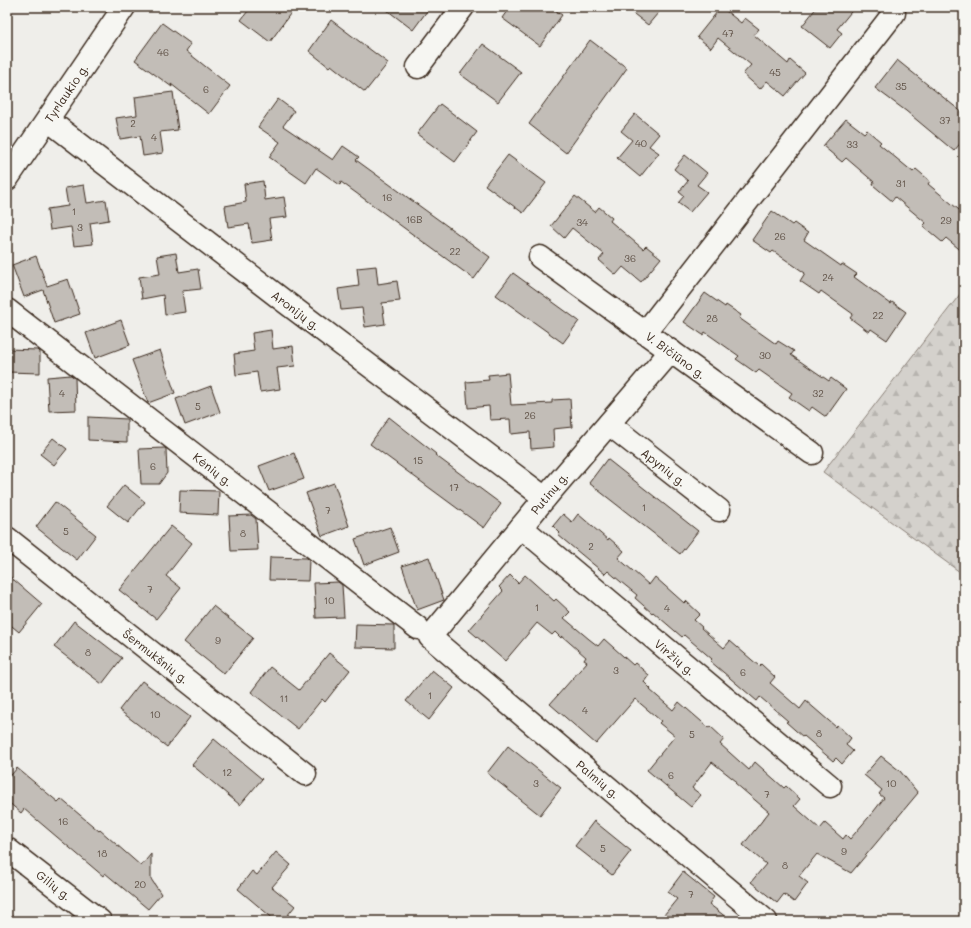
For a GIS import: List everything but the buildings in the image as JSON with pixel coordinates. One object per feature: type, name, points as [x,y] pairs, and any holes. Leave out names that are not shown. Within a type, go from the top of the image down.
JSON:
[{"type":"street","name":"Tyrlaukio g.","points":[[7,179],[124,7]]},
{"type":"street","points":[[418,66],[463,7]]},
{"type":"street","points":[[646,333],[894,13]]},
{"type":"street","name":"Aronijų g.","points":[[48,120],[286,303],[545,498]]},
{"type":"street","name":"V. Bičiūno g.","points":[[540,257],[812,453]]},
{"type":"street","name":"Kėnių g.","points":[[7,310],[424,632]]},
{"type":"street","name":"Putinų g.","points":[[424,632],[521,527],[671,351]]},
{"type":"street","name":"Apynių g.","points":[[609,424],[719,510]]},
{"type":"street","name":"Viržių g.","points":[[521,527],[830,786]]},
{"type":"street","name":"Šermukšnių g.","points":[[7,538],[305,774]]},
{"type":"street","name":"Palmių g.","points":[[424,632],[766,921]]},
{"type":"street","name":"Gilių g.","points":[[7,849],[100,921]]},
{"type":"green space","points":[[964,289],[964,575],[823,472]]}]
